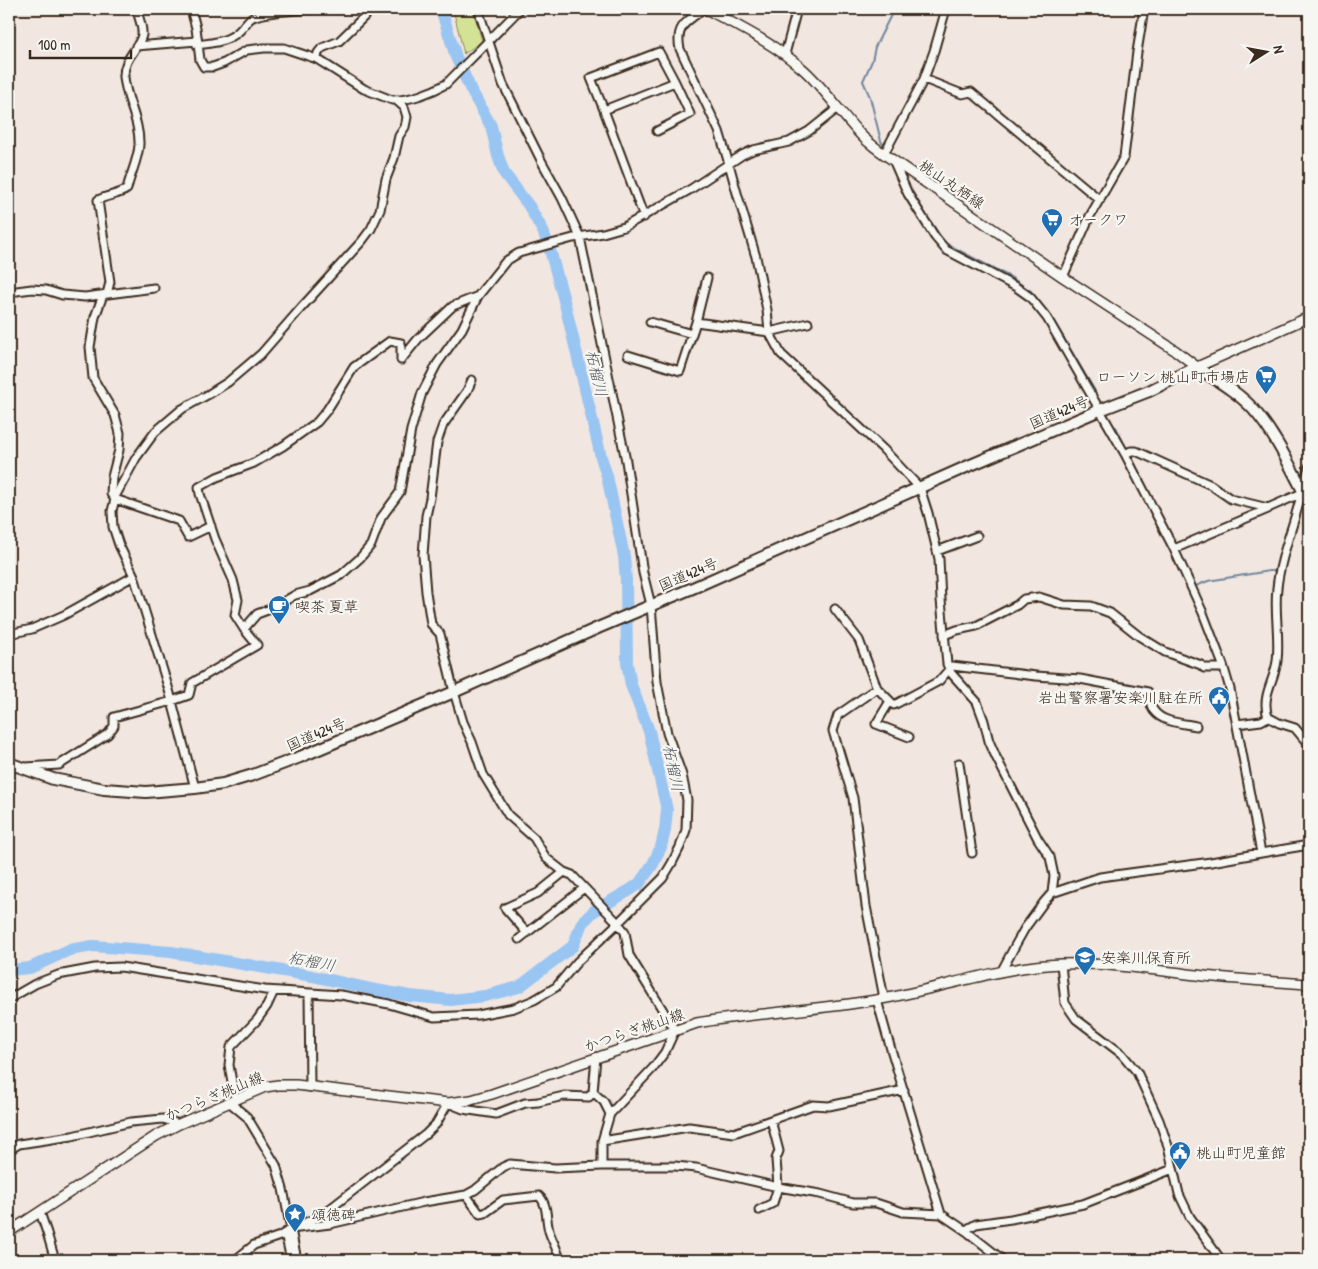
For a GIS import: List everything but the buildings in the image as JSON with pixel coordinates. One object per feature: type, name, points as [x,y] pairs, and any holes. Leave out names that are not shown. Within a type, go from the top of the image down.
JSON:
[{"type":"highway","name":"国道424号","points":[[12,766],[53,779],[104,789],[146,792],[223,784],[253,775],[454,692],[974,464],[1149,391],[1198,367]]},
{"type":"highway","points":[[1198,367],[1253,408],[1272,435],[1305,494]]},
{"type":"main road","name":"桃山丸栖線","points":[[705,9],[761,38],[785,54],[811,77],[861,136],[884,154],[1198,367]]},
{"type":"main road","points":[[1198,367],[1309,316]]},
{"type":"main road","name":"かつらぎ桃山線","points":[[9,1232],[148,1141],[179,1124],[265,1087],[296,1085],[448,1103],[470,1100],[696,1023],[880,999],[1001,972],[1039,966],[1061,964],[1123,967],[1215,977],[1309,984]]},
{"type":"street","points":[[136,9],[142,30],[140,40],[126,65],[124,76],[136,122],[139,145],[127,189],[98,200],[110,282],[95,318],[90,347],[93,378],[115,415],[120,433],[111,494],[115,499],[179,521],[188,537],[211,526]]},
{"type":"street","points":[[191,9],[196,28],[200,60],[204,67],[213,67],[224,63],[247,50],[284,48],[317,59],[364,89],[392,100],[434,91],[446,84],[520,9]]},
{"type":"street","points":[[136,46],[222,41],[238,33],[252,18],[273,10],[313,9]]},
{"type":"street","points":[[317,59],[318,53],[322,48],[339,41],[372,9]]},
{"type":"street","points":[[9,999],[35,984],[58,975],[95,968],[121,967],[274,992],[306,991],[341,995],[389,1004],[434,1017],[478,1015],[514,1008],[534,1000],[556,987],[577,962],[663,878],[680,847],[686,830],[687,800],[682,776],[667,733],[657,682],[649,606],[626,461],[576,237],[562,198],[503,84],[487,44],[478,9]]},
{"type":"street","points":[[705,9],[682,27],[678,38],[680,49],[719,131],[756,257],[767,310],[769,332],[781,354],[882,448],[920,488],[939,559],[940,600],[947,664],[951,673],[977,702],[996,758],[1038,839],[1050,858],[1054,876],[1052,893]]},
{"type":"street","points":[[785,54],[797,9]]},
{"type":"street","points":[[884,154],[924,79],[946,9]]},
{"type":"street","points":[[1063,277],[1090,216],[1124,157],[1144,9]]},
{"type":"street","points":[[644,217],[591,78],[659,52],[690,114],[657,131]]},
{"type":"street","points":[[924,79],[962,94],[971,92],[1100,200]]},
{"type":"street","points":[[604,110],[675,82]]},
{"type":"street","points":[[195,788],[172,702],[134,576],[119,545],[113,526],[112,511],[115,499],[131,466],[155,432],[182,409],[228,382],[262,354],[371,229],[380,210],[386,179],[407,117],[404,107],[396,100]]},
{"type":"street","points":[[244,628],[257,614],[341,575],[371,545],[381,518],[400,492],[411,430],[422,393],[437,364],[462,329],[478,296],[506,261],[519,253],[576,237],[624,228],[692,189],[753,150],[790,142],[809,131],[838,108]]},
{"type":"street","points":[[894,161],[908,194],[935,238],[946,250],[1016,287],[1036,304],[1047,318],[1100,410],[1128,453],[1176,548],[1224,668],[1230,689],[1262,853]]},
{"type":"street","points":[[628,354],[680,371],[696,322],[707,278]]},
{"type":"street","points":[[9,292],[32,289],[46,290],[62,295],[85,296],[154,288]]},
{"type":"street","points":[[12,766],[59,765],[108,734],[114,726],[114,717],[172,702],[189,695],[192,683],[257,645],[235,615],[238,600],[233,580],[215,539],[199,487],[218,477],[254,463],[283,446],[317,422],[327,410],[354,367],[390,341],[401,343],[402,360],[418,339],[453,306],[478,296]]},
{"type":"street","points":[[650,322],[692,334]]},
{"type":"street","points":[[696,322],[769,332],[808,323]]},
{"type":"street","points":[[472,380],[467,391],[443,425],[437,442],[426,516],[423,555],[431,624],[440,634],[454,692],[482,774],[508,815],[534,838],[546,858],[564,872],[572,875],[625,932],[629,955],[675,1030],[665,1052],[653,1068],[610,1114],[602,1140],[602,1166]]},
{"type":"street","points":[[1128,453],[1136,451],[1211,485],[1231,499],[1268,508]]},
{"type":"street","points":[[1268,718],[1266,714],[1266,694],[1277,661],[1277,586],[1285,549],[1305,494],[1309,467]]},
{"type":"street","points":[[1176,548],[1305,494]]},
{"type":"street","points":[[937,551],[977,536]]},
{"type":"street","points":[[9,634],[32,628],[64,615],[134,576]]},
{"type":"street","points":[[944,635],[976,626],[1017,605],[1024,599],[1039,596],[1064,605],[1090,606],[1100,609],[1110,613],[1139,636],[1165,652],[1201,665],[1204,668],[1224,668]]},
{"type":"street","points":[[835,609],[859,640],[877,688],[894,705],[939,681],[952,666],[1080,679],[1148,692],[1154,710],[1158,715],[1167,720],[1196,726]]},
{"type":"street","points":[[877,688],[838,715],[833,730],[853,798],[866,906],[887,1036],[941,1214]]},
{"type":"street","points":[[890,701],[876,724],[909,737]]},
{"type":"street","points":[[1237,724],[1268,718],[1295,728],[1309,745]]},
{"type":"street","points":[[959,763],[972,853]]},
{"type":"street","points":[[1001,972],[1025,928],[1052,893],[1100,877],[1309,846]]},
{"type":"street","points":[[527,933],[505,908],[538,893],[564,872]]},
{"type":"street","points":[[519,939],[585,888]]},
{"type":"street","points":[[1061,964],[1065,1003],[1076,1018],[1122,1054],[1138,1072],[1168,1146],[1179,1194],[1190,1218],[1221,1260]]},
{"type":"street","points":[[306,991],[310,1087]]},
{"type":"street","points":[[274,992],[257,1020],[231,1048],[229,1065],[232,1101],[247,1116],[276,1165],[283,1189],[291,1260]]},
{"type":"street","points":[[235,1260],[254,1245],[280,1236],[322,1215],[426,1134],[436,1124],[448,1103],[463,1109],[496,1114],[525,1103],[564,1096],[590,1097],[593,1092],[596,1057]]},
{"type":"street","points":[[602,1140],[689,1127],[734,1133],[813,1105],[829,1106],[904,1090]]},
{"type":"street","points":[[593,1092],[604,1102],[610,1114]]},
{"type":"street","points":[[9,1150],[19,1144],[72,1136],[131,1122],[163,1119],[179,1124]]},
{"type":"street","points":[[760,1210],[773,1203],[778,1187],[776,1159],[779,1151],[772,1120]]},
{"type":"street","points":[[288,1231],[466,1195],[475,1190],[503,1166],[510,1164],[555,1168],[675,1166],[696,1168],[854,1203],[876,1203],[903,1212],[941,1214],[1003,1260]]},
{"type":"street","points":[[966,1231],[976,1224],[1011,1219],[1088,1202],[1173,1169]]},
{"type":"street","points":[[466,1195],[480,1214],[485,1213],[503,1200],[539,1196],[544,1201],[549,1233],[559,1255],[559,1260]]},
{"type":"street","points":[[40,1212],[55,1260]]},
{"type":"street","points":[[288,1231],[297,1260]]},
{"type":"shaded area","points":[[1307,689],[1309,689],[1309,719],[1303,719]]},
{"type":"green space","points":[[453,9],[473,9],[482,41],[464,54]]},
{"type":"waterway","name":"柘榴川","points":[[9,970],[30,968],[69,950],[93,946],[171,952],[312,976],[410,996],[451,1000],[485,996],[519,987],[573,946],[582,923],[594,911],[639,884],[653,864],[661,847],[667,810],[649,731],[631,685],[627,663],[624,556],[607,476],[565,304],[543,231],[529,206],[504,173],[491,126],[471,90],[456,57],[441,9]]},
{"type":"waterway","points":[[885,148],[881,141],[870,97],[863,81],[872,61],[875,47],[894,9]]},
{"type":"waterway","points":[[903,175],[924,212],[945,243],[1012,278],[1031,291],[1052,318],[1095,391]]},
{"type":"waterway","points":[[1116,427],[1127,450]]},
{"type":"waterway","points":[[1130,454],[1176,546]]},
{"type":"waterway","points":[[1178,550],[1196,586],[1208,581],[1276,571]]},
{"type":"place","name":"オークワ","points":[[1052,238]]},
{"type":"place","name":"ローソン 桃山町市場店","points":[[1266,395]]},
{"type":"place","name":"喫茶 夏草","points":[[279,625]]},
{"type":"place","name":"岩出警察署安楽川駐在所","points":[[1219,716]]},
{"type":"place","name":"安楽川保育所","points":[[1085,976]]},
{"type":"place","name":"桃山町児童館","points":[[1180,1171]]},
{"type":"place","name":"頌徳碑","points":[[295,1233]]}]
